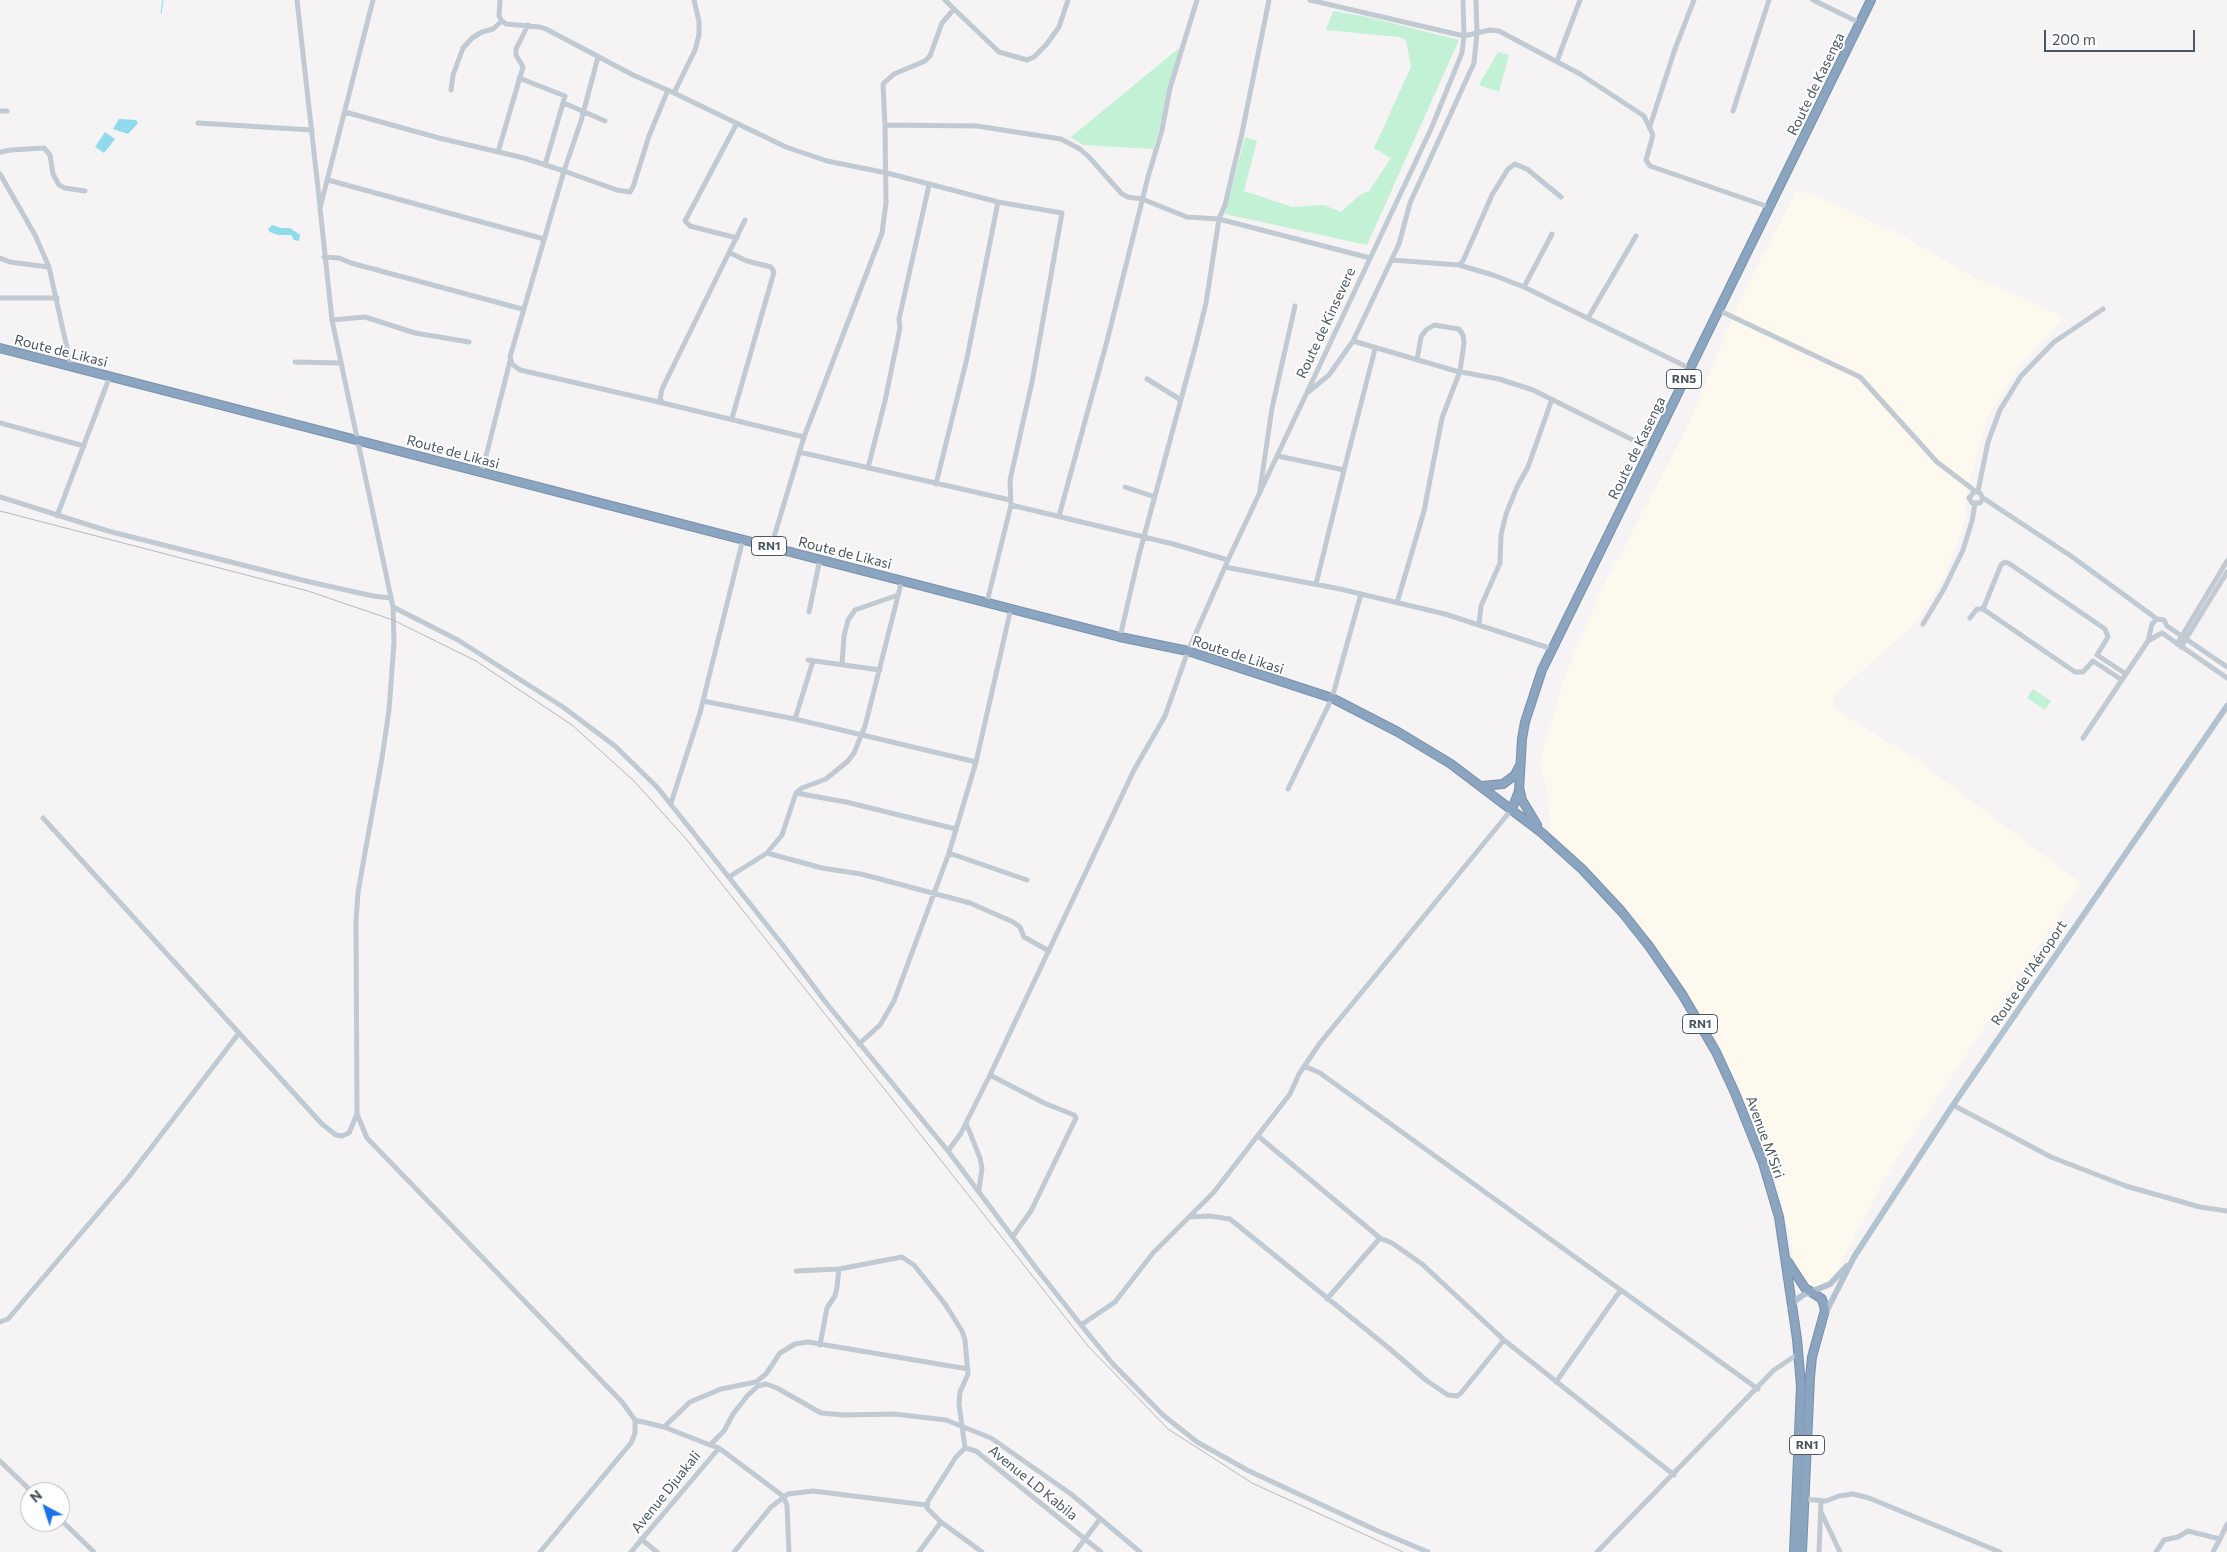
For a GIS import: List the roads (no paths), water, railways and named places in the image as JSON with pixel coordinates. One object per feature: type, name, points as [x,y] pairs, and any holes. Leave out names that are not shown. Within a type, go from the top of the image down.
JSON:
[{"type":"highway","name":"Route de Kasenga","points":[[1512,809],[1519,790],[1522,740],[1530,703],[1552,649],[1871,0]]},
{"type":"highway","name":"Route de Likasi","points":[[0,348],[820,560],[1188,652],[1332,698],[1425,748],[1482,786],[1512,809]]},
{"type":"highway","points":[[1482,786],[1503,784],[1515,775],[1520,766]]},
{"type":"highway","points":[[1519,790],[1528,812],[1542,833]]},
{"type":"highway","name":"Avenue M'Siri","points":[[1512,809],[1582,868],[1622,912],[1663,966],[1704,1031],[1735,1093],[1753,1136],[1779,1217],[1797,1339],[1801,1386],[1794,1552]]},
{"type":"highway","name":"RN1","points":[[1786,1257],[1801,1283],[1822,1299],[1824,1305],[1824,1317],[1812,1357],[1809,1386],[1806,1499],[1802,1552]]},
{"type":"highway","points":[[1797,1339],[1801,1348],[1806,1350],[1813,1346],[1817,1340]]},
{"type":"main road","name":"Route de l'Aéroport","points":[[1824,1317],[1854,1258],[1953,1105],[2227,706]]},
{"type":"main road","name":"Route de l'Aéroport","points":[[1791,1308],[1796,1300],[1833,1281],[1854,1258]]},
{"type":"street","points":[[297,0],[332,320],[393,607],[394,642],[389,710],[358,892],[356,921],[357,1114],[367,1138],[615,1394],[635,1420],[635,1433],[631,1443],[540,1552]]},
{"type":"street","points":[[320,208],[373,0]]},
{"type":"street","points":[[500,0],[499,16],[506,24],[546,29],[633,75],[674,92],[786,148],[819,159],[887,173],[998,202],[1062,213],[1034,373],[1010,480],[1011,502],[987,602]]},
{"type":"street","points":[[674,92],[695,50],[698,21],[694,0]]},
{"type":"street","points":[[945,0],[999,52],[1027,60],[1034,57],[1046,45],[1059,26],[1068,0]]},
{"type":"street","points":[[1059,516],[1107,341],[1142,199],[1162,130],[1170,88],[1197,0]]},
{"type":"street","points":[[1120,636],[1206,303],[1219,219],[1225,205],[1242,133],[1269,0]]},
{"type":"street","points":[[1310,0],[1464,36],[1490,30],[1499,31],[1580,74],[1644,116],[1653,135],[1646,160],[1650,166],[1769,207]]},
{"type":"street","name":"Route de Kinsevere","points":[[948,1151],[966,1123],[990,1075],[1134,770],[1165,716],[1188,652],[1228,560],[1278,456],[1304,395],[1432,129],[1462,53],[1464,36],[1463,0]]},
{"type":"street","points":[[1304,395],[1329,375],[1353,341],[1399,244],[1410,203],[1474,62],[1477,34],[1476,0]]},
{"type":"street","points":[[1557,62],[1580,0]]},
{"type":"street","points":[[1650,126],[1675,49],[1694,0]]},
{"type":"street","points":[[1733,111],[1769,0]]},
{"type":"street","points":[[1813,0],[1860,23]]},
{"type":"street","points":[[771,547],[804,437],[882,233],[887,173],[883,84],[894,74],[925,61],[930,56],[942,22],[954,9]]},
{"type":"street","points":[[451,90],[453,75],[463,48],[472,38],[482,32],[493,29],[502,21]]},
{"type":"street","points":[[498,152],[523,67],[516,55],[516,49],[528,26]]},
{"type":"street","points":[[482,472],[522,309],[584,112],[598,57]]},
{"type":"street","points":[[519,78],[564,94],[564,103],[545,165]]},
{"type":"street","points":[[345,112],[545,165],[617,190],[630,192],[649,136],[668,90]]},
{"type":"street","points":[[564,103],[605,121]]},
{"type":"street","points":[[0,111],[7,111]]},
{"type":"street","points":[[198,123],[312,130]]},
{"type":"street","points":[[737,123],[685,221],[690,226],[737,238]]},
{"type":"street","points":[[885,125],[976,126],[1061,140],[1080,149],[1122,194],[1142,199],[1187,217],[1219,219],[1370,258]]},
{"type":"street","points":[[0,152],[44,148],[50,155],[53,174],[59,185],[65,188],[85,191]]},
{"type":"street","points":[[1459,265],[1466,255],[1492,195],[1511,166],[1515,164],[1527,169],[1561,197]]},
{"type":"street","points":[[0,174],[35,235],[49,267],[71,366]]},
{"type":"street","points":[[328,180],[544,239]]},
{"type":"street","points":[[868,468],[885,401],[900,328],[898,319],[929,185]]},
{"type":"street","points":[[936,484],[969,349],[998,202]]},
{"type":"street","points":[[663,403],[660,394],[662,389],[745,220]]},
{"type":"street","points":[[1524,287],[1552,234]]},
{"type":"street","points":[[1588,318],[1636,236]]},
{"type":"street","points":[[730,252],[747,261],[771,266],[774,272],[732,418]]},
{"type":"street","points":[[324,257],[339,258],[351,264],[522,309]]},
{"type":"street","points":[[0,258],[10,262],[49,267]]},
{"type":"street","points":[[1392,260],[1459,265],[1493,275],[1524,287],[1624,338],[1689,368]]},
{"type":"street","points":[[0,298],[57,298]]},
{"type":"street","points":[[1260,492],[1271,416],[1295,306]]},
{"type":"street","points":[[1975,504],[1969,498],[1976,491],[1988,442],[2000,410],[2021,376],[2054,342],[2103,309]]},
{"type":"street","points":[[1718,310],[1860,377],[1937,462],[1983,498],[2071,556],[2157,619],[2164,620],[2167,626],[2227,666]]},
{"type":"street","points":[[332,320],[365,317],[415,333],[469,342]]},
{"type":"street","points":[[1397,603],[1424,511],[1442,418],[1460,372],[1464,343],[1463,334],[1459,329],[1434,325],[1426,330],[1421,338],[1417,360]]},
{"type":"street","points":[[1353,341],[1375,349],[1460,372],[1509,382],[1552,398],[1651,449]]},
{"type":"street","points":[[1316,584],[1375,349]]},
{"type":"street","points":[[510,361],[520,370],[732,418],[804,437]]},
{"type":"street","points":[[295,362],[340,362]]},
{"type":"street","points":[[57,516],[110,376]]},
{"type":"street","points":[[1147,378],[1182,400]]},
{"type":"street","points":[[1479,624],[1482,606],[1500,563],[1501,535],[1506,514],[1528,467],[1552,398]]},
{"type":"street","points":[[0,424],[84,446]]},
{"type":"street","points":[[799,452],[1011,502],[1228,560]]},
{"type":"street","points":[[1278,456],[1344,470]]},
{"type":"street","points":[[1125,487],[1155,497]]},
{"type":"street","points":[[0,497],[108,531],[310,582],[373,596],[391,598]]},
{"type":"street","points":[[1975,504],[1980,503],[1983,498]]},
{"type":"street","points":[[1923,624],[1944,589],[1963,550],[1975,504]]},
{"type":"street","points":[[671,804],[703,701],[743,539]]},
{"type":"street","points":[[809,612],[820,560]]},
{"type":"street","points":[[2210,596],[2227,561]]},
{"type":"street","points":[[1970,618],[1977,609],[1983,609],[2075,672],[2083,672],[2093,661],[2108,637],[2105,629],[2005,562],[2001,565],[1983,609]]},
{"type":"street","points":[[1225,567],[1316,584],[1445,614],[1552,649]]},
{"type":"street","points":[[2179,645],[2227,572]]},
{"type":"street","points":[[730,877],[767,853],[785,830],[796,793],[802,788],[826,779],[840,769],[854,753],[862,735],[902,580]]},
{"type":"street","points":[[1288,789],[1332,698],[1361,594]]},
{"type":"street","points":[[842,664],[844,636],[848,620],[855,610],[898,595]]},
{"type":"street","points":[[393,607],[458,640],[562,707],[615,746],[671,804],[859,1044],[979,1190],[1036,1268],[1081,1325],[1141,1394],[1197,1442],[1249,1471],[1428,1552]]},
{"type":"street","points":[[859,1044],[880,1025],[894,1001],[917,934],[949,853],[976,762],[1011,608]]},
{"type":"street","points":[[2083,738],[2148,641],[2153,622],[2157,619]]},
{"type":"street","points":[[2148,641],[2161,634],[2167,626]]},
{"type":"street","points":[[2152,629],[2155,633],[2161,634],[2179,645],[2227,678]]},
{"type":"street","points":[[2097,655],[2126,674]]},
{"type":"street","points":[[794,719],[810,660],[880,670]]},
{"type":"street","points":[[2093,661],[2122,680]]},
{"type":"street","points":[[703,701],[794,719],[976,762]]},
{"type":"street","points":[[796,793],[846,802],[956,829]]},
{"type":"street","points":[[1081,1325],[1115,1302],[1139,1270],[1214,1192],[1290,1094],[1304,1066],[1320,1043],[1512,809]]},
{"type":"street","points":[[43,818],[329,1130],[342,1136],[349,1133],[357,1114]]},
{"type":"street","points":[[767,853],[970,903],[1013,922],[1020,927],[1024,937],[1049,951]]},
{"type":"street","points":[[949,853],[1027,880]]},
{"type":"street","points":[[0,1322],[8,1318],[128,1178],[239,1033]]},
{"type":"street","points":[[1304,1066],[1320,1073],[1758,1389]]},
{"type":"street","points":[[990,1075],[1022,1092],[1074,1115],[1076,1118],[1031,1211],[1013,1236]]},
{"type":"street","points":[[1953,1105],[2051,1157],[2126,1186],[2176,1201],[2227,1211]]},
{"type":"street","points":[[966,1123],[982,1168],[979,1190]]},
{"type":"street","points":[[1258,1136],[1380,1238],[1412,1256],[1504,1340],[1674,1475]]},
{"type":"street","points":[[1189,1218],[1209,1216],[1230,1219],[1427,1381],[1453,1397],[1461,1393],[1504,1340]]},
{"type":"street","points":[[1327,1299],[1380,1238]]},
{"type":"street","points":[[796,1271],[839,1268],[902,1257],[914,1265],[945,1304],[962,1331],[968,1369],[959,1398],[965,1448],[956,1457],[926,1505]]},
{"type":"street","points":[[820,1345],[827,1308],[835,1296],[837,1288],[839,1268]]},
{"type":"street","points":[[1556,1382],[1620,1291]]},
{"type":"street","points":[[710,1445],[724,1431],[733,1414],[766,1374],[780,1353],[787,1347],[795,1344],[808,1342],[968,1369]]},
{"type":"street","points":[[1598,1552],[1758,1389],[1774,1370],[1798,1354]]},
{"type":"street","points":[[664,1427],[690,1402],[721,1389],[757,1384],[766,1384],[777,1388],[822,1413],[844,1415],[894,1414],[928,1416],[946,1420],[991,1438],[1071,1494],[1140,1552]]},
{"type":"street","points":[[635,1420],[664,1427],[719,1448],[783,1496],[787,1505],[789,1552]]},
{"type":"street","name":"Avenue Djuakali","points":[[631,1552],[719,1448]]},
{"type":"street","name":"Avenue LD Kabila","points":[[965,1448],[976,1451],[1102,1552]]},
{"type":"street","points":[[0,1461],[22,1482]]},
{"type":"street","points":[[734,1552],[771,1507],[783,1496],[795,1492],[813,1491],[926,1505]]},
{"type":"street","points":[[1806,1499],[1821,1501],[1853,1494],[1869,1498],[1989,1550],[2000,1552]]},
{"type":"street","points":[[1819,1552],[1821,1501]]},
{"type":"street","points":[[926,1505],[941,1522],[982,1552]]},
{"type":"street","points":[[1820,1510],[1840,1552]]},
{"type":"street","name":"Avenue LD Kabila","points":[[1085,1539],[1100,1519]]},
{"type":"street","points":[[919,1552],[941,1522]]},
{"type":"street","points":[[2213,1552],[2227,1524]]},
{"type":"street","points":[[70,1529],[94,1552]]},
{"type":"street","points":[[2156,1552],[2164,1540],[2178,1537],[2188,1531],[2220,1539]]},
{"type":"street","points":[[641,1539],[656,1552]]},
{"type":"street","points":[[1075,1552],[1085,1539]]},
{"type":"water","points":[[119,119],[136,120],[138,123],[128,134],[113,129]]},
{"type":"water","points":[[105,132],[115,139],[104,153],[95,147]]},
{"type":"water","points":[[272,225],[290,228],[300,235],[299,241],[294,240],[291,235],[278,235],[270,232],[268,229]]},
{"type":"waterway","points":[[161,13],[163,0]]},
{"type":"railway","points":[[0,511],[308,591],[393,620],[476,661],[572,725],[634,781],[687,840],[1088,1346],[1168,1429],[1252,1483],[1403,1552]]}]
